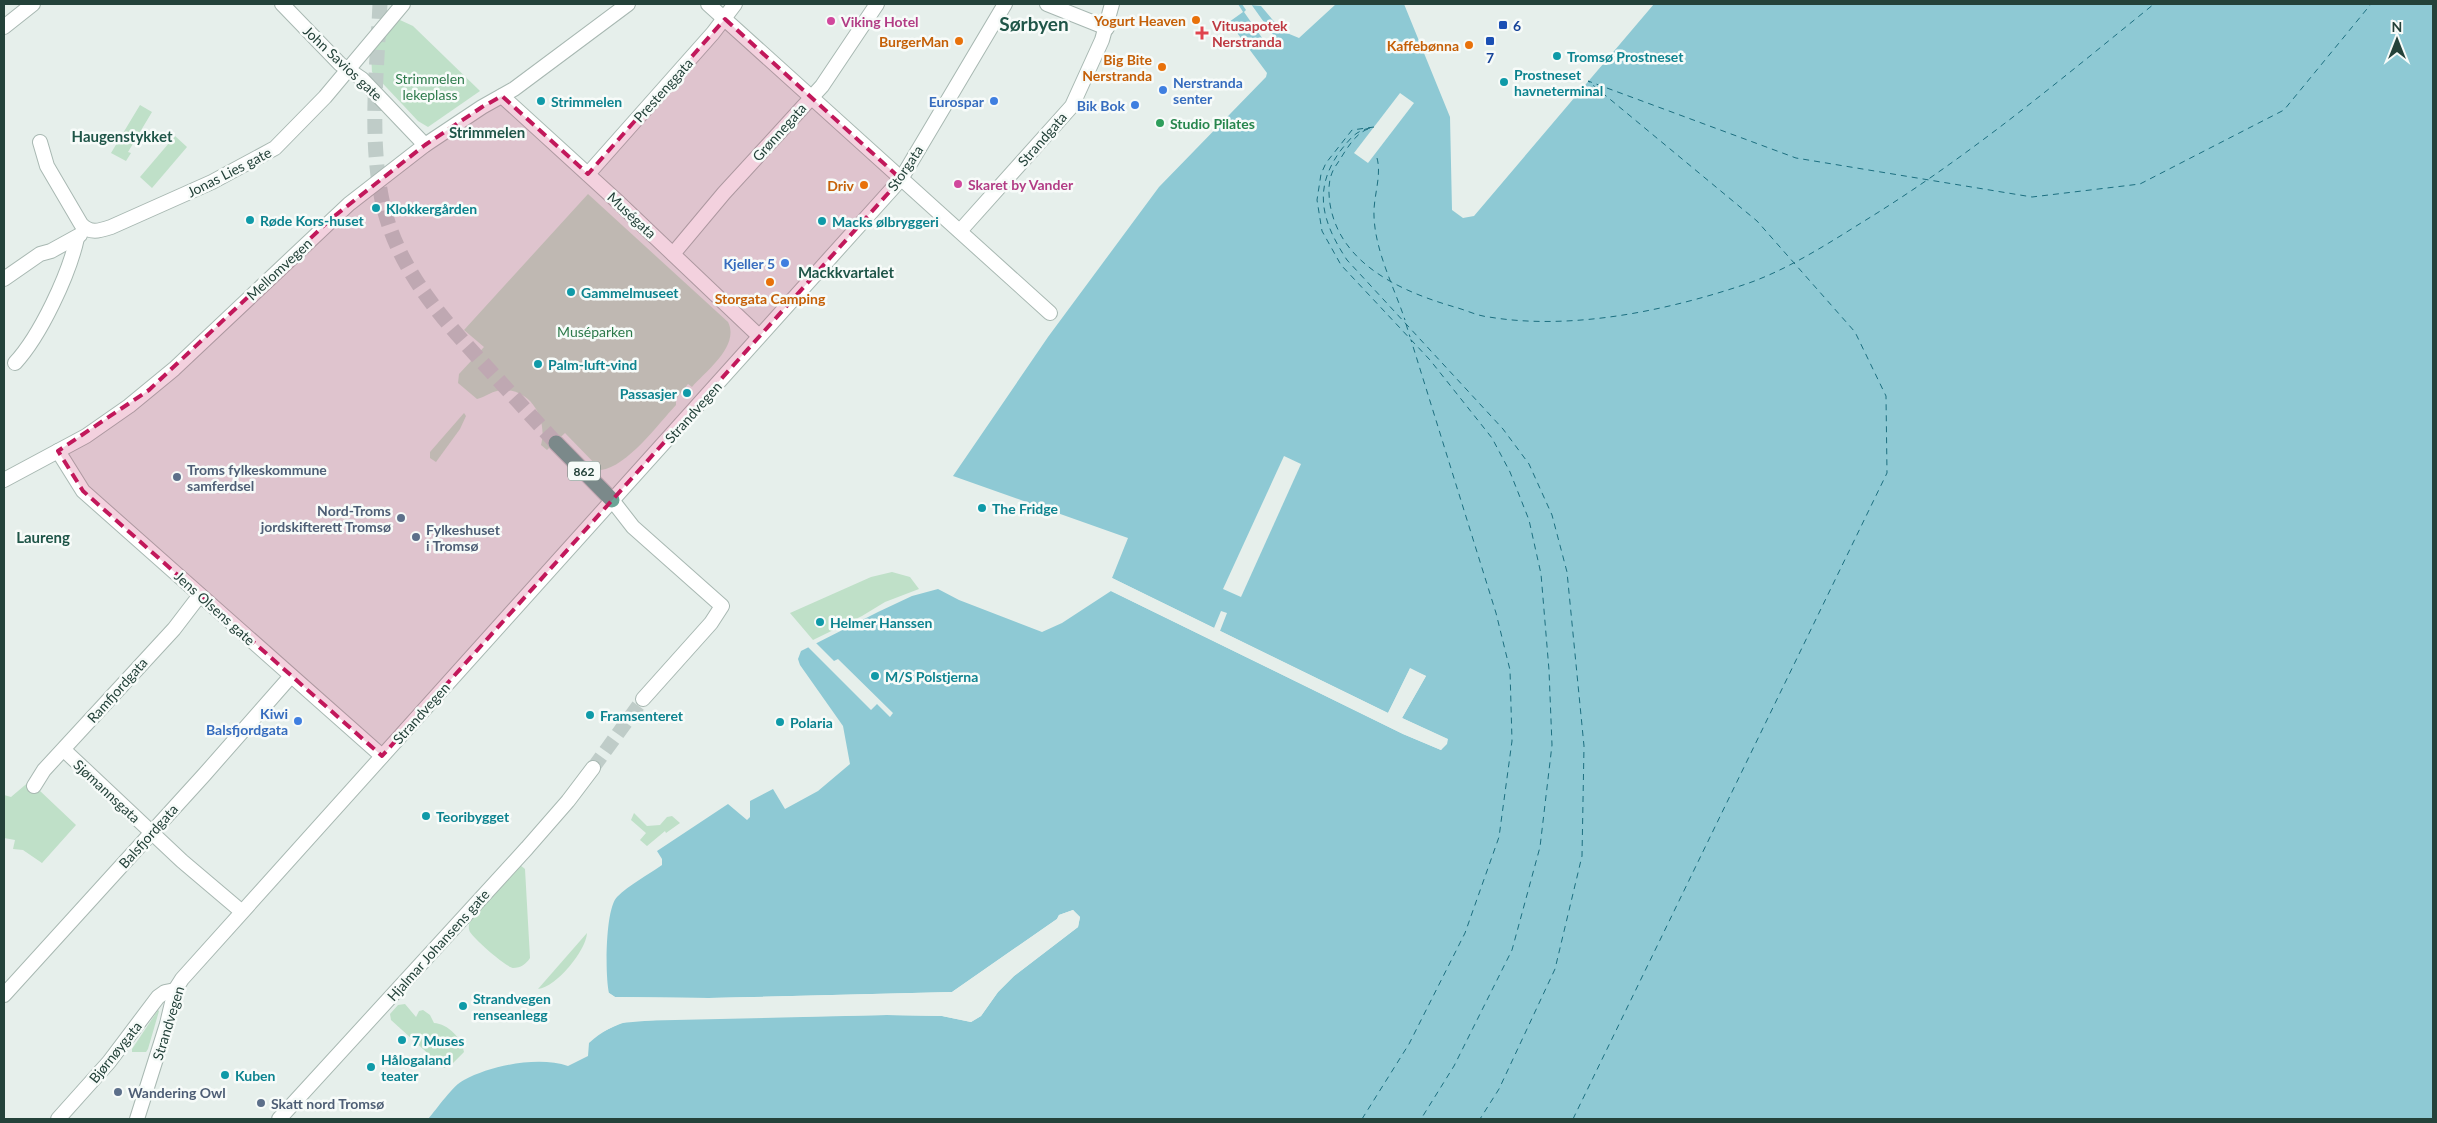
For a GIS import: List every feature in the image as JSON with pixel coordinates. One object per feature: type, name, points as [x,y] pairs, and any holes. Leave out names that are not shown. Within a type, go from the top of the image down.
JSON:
[{"type":"main road","name":"862","points":[[556,443],[612,500]]},
{"type":"street","points":[[4,26],[33,4]]},
{"type":"street","name":"John Savios gate","points":[[282,4],[340,64],[350,69],[362,79],[425,145]]},
{"type":"street","name":"Mellomvegen","points":[[4,480],[86,436],[149,390],[332,218],[425,145],[502,96],[628,4]]},
{"type":"street","points":[[708,4],[1050,313]]},
{"type":"street","name":"Prestenggata","points":[[588,174],[725,19],[735,4]]},
{"type":"street","name":"Grønnegata","points":[[673,254],[822,86],[877,4]]},
{"type":"street","name":"Storgata","points":[[760,336],[901,179],[1005,4]]},
{"type":"street","points":[[1047,4],[1106,28]]},
{"type":"street","name":"Strandgata","points":[[960,231],[1072,106],[1106,28],[1112,4]]},
{"type":"street","name":"Jonas Lies gate","points":[[4,279],[40,254],[82,234],[102,230],[157,208],[260,158],[275,148],[350,69],[399,5]]},
{"type":"street","name":"Muségata","points":[[502,96],[760,336]]},
{"type":"street","points":[[14,363],[28,347],[43,320],[82,234],[47,166],[40,142]]},
{"type":"street","name":"Strandvegen","points":[[137,1119],[167,1024],[175,990],[182,979],[760,336]]},
{"type":"street","name":"Jens Olsens gate","points":[[58,451],[71,476],[83,491],[382,756]]},
{"type":"street","points":[[612,500],[633,527],[722,606],[711,623],[643,699]]},
{"type":"street","name":"Ramfjordgata","points":[[34,786],[44,770],[174,629],[200,595]]},
{"type":"street","name":"Balsfjordgata","points":[[4,995],[291,676]]},
{"type":"street","name":"Sjømannsgata","points":[[64,750],[151,832],[242,911]]},
{"type":"street","name":"Hjalmar Johansens gate","points":[[279,1119],[527,848],[568,801],[593,768]]},
{"type":"street","name":"Bjørnøygata","points":[[58,1119],[123,1044],[158,997],[165,992],[175,990]]},
{"type":"highlighted area","points":[[725,19],[901,179],[382,756],[83,491],[58,451],[149,390],[332,218],[425,145],[482,107],[502,96],[588,174]]},
{"type":"green space","name":"Strimmelen lekeplass","points":[[400,20],[413,26],[480,91],[428,127],[418,121],[372,72],[371,53],[394,24]]},
{"type":"green space","points":[[140,105],[152,112],[128,152],[131,153],[126,161],[111,153]]},
{"type":"green space","points":[[175,136],[187,147],[152,188],[140,177]]},
{"type":"green space","name":"Muséparken","points":[[588,194],[728,322],[730,331],[726,349],[720,358],[692,387],[688,384],[676,399],[676,405],[652,433],[621,461],[601,470],[565,433],[547,450],[541,445],[543,435],[539,416],[535,407],[522,395],[513,391],[499,390],[477,399],[458,383],[459,374],[484,347],[464,330]]},
{"type":"green space","points":[[464,413],[466,416],[460,429],[436,462],[430,458],[430,452]]},
{"type":"green space","points":[[892,572],[910,577],[919,589],[885,602],[862,616],[813,640],[790,613],[871,577]]},
{"type":"green space","points":[[31,780],[76,825],[42,863],[23,850],[13,849],[15,840],[4,838],[4,795],[11,797]]},
{"type":"green space","points":[[634,813],[647,826],[660,825],[667,817],[672,816],[680,823],[666,833],[665,831],[647,846],[640,840],[646,833],[631,820]]},
{"type":"green space","points":[[520,865],[525,869],[530,958],[523,965],[513,968],[504,963],[473,936],[469,926],[470,920]]},
{"type":"green space","points":[[587,933],[581,949],[569,967],[553,982],[538,989]]},
{"type":"green space","points":[[405,1004],[416,1017],[419,1011],[423,1010],[430,1015],[434,1023],[449,1029],[457,1037],[464,1052],[450,1066],[444,1068],[391,1020],[390,1014],[398,1005]]},
{"type":"green space","points":[[158,1010],[148,1049],[146,1052],[132,1052],[132,1049]]},
{"type":"water","points":[[1238,4],[1261,6],[1282,31],[1299,38],[1336,4],[1404,4],[1450,117],[1452,210],[1463,218],[1474,216],[1654,4],[2433,4],[2433,1119],[428,1119],[450,1092],[464,1080],[502,1066],[530,1062],[556,1063],[568,1066],[588,1056],[589,1043],[598,1035],[625,1022],[887,1015],[942,1016],[971,1022],[981,1016],[998,992],[1014,976],[1078,927],[1080,917],[1073,910],[1059,915],[1057,919],[952,992],[709,998],[615,997],[609,993],[607,944],[613,904],[617,897],[627,888],[662,865],[662,859],[657,851],[728,804],[747,820],[750,817],[750,801],[773,789],[785,809],[818,791],[850,764],[843,726],[800,665],[798,659],[801,651],[912,596],[938,589],[959,600],[1042,632],[1062,623],[1111,591],[1403,734],[1441,750],[1447,739],[1402,718],[1426,676],[1410,669],[1388,713],[1112,578],[1128,538],[953,476],[1048,337],[1159,187],[1266,77],[1267,73],[1229,22],[1243,12]]},
{"type":"pier","points":[[1242,4],[1251,4],[1276,39],[1267,45],[1244,12],[1246,10]]},
{"type":"pier","points":[[1400,93],[1414,103],[1368,163],[1354,153]]},
{"type":"pier","points":[[1284,456],[1301,464],[1241,597],[1223,589]]},
{"type":"pier","points":[[1112,578],[1214,628],[1221,611],[1227,613],[1220,631],[1388,713],[1410,668],[1426,676],[1402,718],[1448,739],[1447,744],[1441,750],[1403,734],[1111,591],[1111,589],[1441,747],[1445,740],[1399,719],[1422,677],[1411,672],[1390,714],[1387,715],[1112,581]]},
{"type":"pier","points":[[814,641],[834,661],[838,659],[893,713],[890,717],[877,704],[871,710],[806,645]]},
{"type":"pier","points":[[1073,910],[1080,917],[1078,927],[1014,976],[998,992],[981,1016],[971,1022],[942,1016],[887,1015],[668,1019],[621,1023],[598,1034],[599,1031],[620,1020],[667,1016],[887,1012],[942,1014],[971,1019],[979,1014],[996,990],[1012,974],[1076,926],[1078,918],[1070,912],[1061,917],[1058,921],[952,994],[709,1000],[615,999],[608,996],[609,993],[615,997],[709,998],[952,992],[1057,919],[1059,915]]},
{"type":"ferry route","points":[[1368,129],[1354,139],[1334,169],[1330,178],[1329,194],[1336,226],[1347,244],[1361,260],[1378,274],[1417,294],[1477,315],[1521,321],[1587,320],[1621,315],[1687,302],[1749,283],[1778,271],[1820,248],[1938,173],[1975,146],[2154,4]]},
{"type":"ferry route","points":[[1573,1119],[1887,473],[1886,396],[1855,332],[1757,221],[1588,81],[1796,158],[2032,197],[2140,184],[2284,110],[2371,4]]},
{"type":"ferry route","points":[[1374,127],[1352,130],[1326,163],[1321,174],[1317,200],[1322,231],[1341,265],[1430,360],[1492,438],[1510,472],[1529,520],[1541,574],[1549,670],[1552,745],[1540,847],[1512,950],[1454,1066],[1421,1119]]},
{"type":"ferry route","points":[[1370,128],[1357,133],[1347,142],[1332,164],[1326,178],[1324,205],[1326,219],[1331,232],[1347,260],[1503,429],[1529,464],[1552,515],[1567,572],[1584,746],[1582,856],[1555,969],[1499,1089],[1480,1119]]},
{"type":"ferry route","points":[[1377,158],[1378,172],[1374,209],[1375,229],[1381,256],[1405,320]]},
{"type":"ferry route","points":[[1406,324],[1410,337]]},
{"type":"ferry route","points":[[1362,1119],[1409,1044],[1465,933],[1499,837],[1512,741],[1510,670],[1496,613],[1411,340]]},
{"type":"tunnel","points":[[380,4],[375,102],[376,152],[382,200],[397,246],[421,288],[450,326],[556,443]]},
{"type":"tunnel","points":[[593,768],[643,699]]},
{"type":"place","name":"Yogurt Heaven","points":[[1196,20]]},
{"type":"place","name":"Viking Hotel","points":[[831,21]]},
{"type":"place","name":"6","points":[[1503,25]]},
{"type":"place","name":"Vitusapotek Nerstranda","points":[[1202,33]]},
{"type":"place","name":"BurgerMan","points":[[959,41]]},
{"type":"place","name":"7","points":[[1490,41]]},
{"type":"place","name":"Kaffebønna","points":[[1469,45]]},
{"type":"place","name":"Tromsø Prostneset","points":[[1557,56]]},
{"type":"place","name":"Big Bite Nerstranda","points":[[1162,67]]},
{"type":"place","name":"Prostneset havneterminal","points":[[1504,82]]},
{"type":"place","name":"Nerstranda senter","points":[[1163,90]]},
{"type":"place","name":"Strimmelen","points":[[541,101]]},
{"type":"place","name":"Eurospar","points":[[994,101]]},
{"type":"place","name":"Bik Bok","points":[[1135,105]]},
{"type":"place","name":"Studio Pilates","points":[[1160,123]]},
{"type":"place","name":"Skaret by Vander","points":[[958,184]]},
{"type":"place","name":"Driv","points":[[864,185]]},
{"type":"place","name":"Klokkergården","points":[[376,208]]},
{"type":"place","name":"Røde Kors-huset","points":[[250,220]]},
{"type":"place","name":"Macks ølbryggeri","points":[[822,221]]},
{"type":"place","name":"Kjeller 5","points":[[785,263]]},
{"type":"place","name":"Storgata Camping","points":[[770,282]]},
{"type":"place","name":"Gammelmuseet","points":[[571,292]]},
{"type":"place","name":"Palm-luft-vind","points":[[538,364]]},
{"type":"place","name":"Passasjer","points":[[687,393]]},
{"type":"place","name":"Troms fylkeskommune samferdsel","points":[[177,477]]},
{"type":"place","name":"The Fridge","points":[[982,508]]},
{"type":"place","name":"Nord-Troms jordskifterett Tromsø","points":[[401,518]]},
{"type":"place","name":"Fylkeshuset i Tromsø","points":[[416,537]]},
{"type":"place","name":"Helmer Hanssen","points":[[820,622]]},
{"type":"place","name":"M/S Polstjerna","points":[[875,676]]},
{"type":"place","name":"Framsenteret","points":[[590,715]]},
{"type":"place","name":"Kiwi Balsfjordgata","points":[[298,721]]},
{"type":"place","name":"Polaria","points":[[780,722]]},
{"type":"place","name":"Teoribygget","points":[[426,816]]},
{"type":"place","name":"Strandvegen renseanlegg","points":[[463,1006]]},
{"type":"place","name":"7 Muses","points":[[402,1040]]},
{"type":"place","name":"Hålogaland teater","points":[[371,1067]]},
{"type":"place","name":"Kuben","points":[[225,1075]]},
{"type":"place","name":"Wandering Owl","points":[[118,1092]]},
{"type":"place","name":"Skatt nord Tromsø","points":[[261,1103]]},
{"type":"district","name":"Sørbyen","points":[[1034,23]]},
{"type":"district","name":"Strimmelen","points":[[487,132]]},
{"type":"district","name":"Haugenstykket","points":[[122,136]]},
{"type":"district","name":"Mackkvartalet","points":[[846,272]]},
{"type":"district","name":"Laureng","points":[[43,537]]}]
